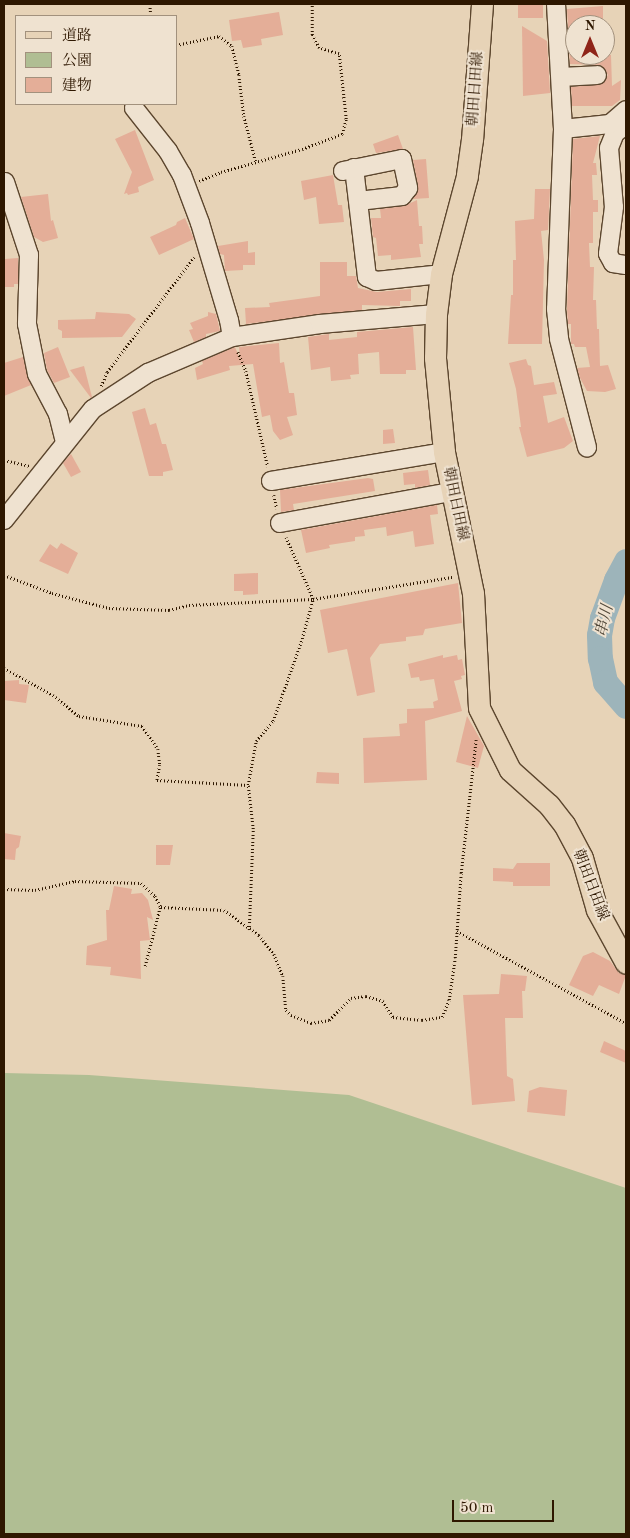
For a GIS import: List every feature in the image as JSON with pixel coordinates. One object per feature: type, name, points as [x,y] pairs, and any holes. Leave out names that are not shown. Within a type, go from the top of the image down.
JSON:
[{"type":"main road","name":"朝田日田線","points":[[482,4],[472,139],[467,176],[441,274],[436,314],[435,358],[444,452],[470,574],[474,602],[479,708],[510,770],[549,805],[564,824],[582,858],[597,910],[626,963]]},
{"type":"street","points":[[556,4],[563,129],[556,309],[559,339],[587,447]]},
{"type":"street","points":[[561,77],[597,75]]},
{"type":"street","points":[[134,108],[168,151],[182,174],[207,247],[229,320],[232,337]]},
{"type":"street","points":[[563,129],[610,124],[626,110]]},
{"type":"street","points":[[626,125],[615,134],[609,148],[614,207],[608,254],[613,263],[626,265]]},
{"type":"street","points":[[358,201],[402,196],[408,188],[402,159],[348,170],[358,201],[366,276],[376,281],[441,274]]},
{"type":"street","points":[[4,182],[28,254],[27,324],[37,374],[58,414],[65,442]]},
{"type":"street","points":[[4,520],[42,470],[93,409],[148,373],[232,337],[320,324],[436,314]]},
{"type":"street","points":[[271,481],[444,452]]},
{"type":"street","points":[[280,523],[451,492]]},
{"type":"path","points":[[186,187],[221,172],[302,149],[342,134],[346,119],[339,54],[319,48],[312,35],[312,4]]},
{"type":"path","points":[[178,45],[219,36],[232,46],[239,75],[244,116],[256,162]]},
{"type":"path","points":[[102,402],[100,389],[106,372],[197,253],[207,247]]},
{"type":"path","points":[[4,460],[42,470]]},
{"type":"path","points":[[4,575],[52,593],[109,608],[169,610],[189,605],[313,599],[470,574]]},
{"type":"path","points":[[249,930],[253,829],[248,785],[256,741],[273,721],[301,642],[304,625],[313,599]]},
{"type":"path","points":[[4,668],[53,694],[79,716],[142,726],[158,749],[160,765],[157,780],[248,785]]},
{"type":"path","points":[[160,906],[174,909],[224,910],[249,930],[259,935],[274,954],[283,976],[286,1010],[291,1015],[311,1023],[329,1020],[351,998],[366,996],[383,1001],[393,1017],[422,1020],[442,1017],[449,1000],[479,708]]},
{"type":"path","points":[[4,889],[35,890],[76,881],[140,883],[155,896],[160,906],[146,966]]},
{"type":"path","points":[[457,931],[626,1023]]},
{"type":"green space","points":[[4,1073],[89,1075],[349,1095],[626,1188],[626,1534],[4,1534]]},
{"type":"building","points":[[518,4],[543,4],[543,18],[518,18]]},
{"type":"building","points":[[603,6],[603,15],[567,15],[567,9]]},
{"type":"building","points":[[279,12],[283,35],[261,39],[262,45],[243,48],[241,40],[232,41],[229,20]]},
{"type":"building","points":[[522,26],[547,41],[550,93],[523,96]]},
{"type":"building","points":[[601,65],[611,65],[612,86],[621,80],[620,100],[612,106],[572,106],[571,87],[602,84],[608,75]]},
{"type":"building","points":[[135,130],[154,180],[138,187],[139,192],[128,195],[127,193],[124,194],[132,172],[115,139]]},
{"type":"building","points":[[398,135],[403,149],[376,153],[373,144]]},
{"type":"building","points":[[600,136],[593,163],[596,163],[597,175],[592,175],[593,200],[598,200],[598,212],[593,212],[593,243],[589,243],[590,267],[594,267],[593,300],[596,300],[600,366],[608,365],[616,389],[605,392],[587,391],[580,378],[577,368],[590,367],[586,347],[575,347],[574,344],[571,344],[571,324],[568,324],[567,309],[573,139]]},
{"type":"building","points":[[426,159],[429,198],[413,199],[418,186],[413,160]]},
{"type":"building","points":[[333,175],[338,205],[342,205],[344,222],[319,224],[316,197],[304,200],[301,181]]},
{"type":"building","points":[[535,189],[550,189],[548,230],[541,231],[544,260],[542,344],[508,344],[511,295],[513,295],[513,260],[516,260],[515,221],[534,219]]},
{"type":"building","points":[[48,194],[51,221],[53,220],[58,238],[43,242],[34,237],[21,197]]},
{"type":"building","points":[[417,200],[419,226],[422,226],[423,244],[419,244],[421,257],[391,260],[391,255],[378,256],[371,218],[381,218],[380,209],[404,206]]},
{"type":"building","points":[[185,218],[194,239],[159,255],[150,237],[176,225],[177,222]]},
{"type":"building","points":[[248,241],[248,253],[255,252],[255,265],[243,265],[243,270],[225,271],[224,255],[220,254],[218,246]]},
{"type":"building","points":[[18,258],[18,284],[14,284],[14,287],[4,287],[5,259]]},
{"type":"building","points":[[320,262],[347,262],[347,276],[356,276],[358,288],[377,292],[411,289],[411,301],[400,301],[400,306],[362,305],[362,310],[246,324],[245,308],[270,307],[269,303],[320,296]]},
{"type":"building","points":[[96,312],[129,314],[136,319],[122,337],[62,338],[62,331],[58,329],[58,320],[95,319]]},
{"type":"building","points":[[208,312],[216,314],[220,331],[206,334],[206,337],[194,342],[189,330],[193,329],[190,323],[208,316]]},
{"type":"building","points":[[413,327],[416,370],[406,370],[406,374],[380,374],[379,352],[358,354],[359,374],[350,375],[351,379],[331,381],[330,367],[311,370],[308,337],[329,334],[329,340],[357,337],[357,332]]},
{"type":"building","points":[[279,343],[280,363],[284,362],[289,393],[294,393],[297,415],[287,417],[293,435],[280,440],[273,431],[270,415],[262,417],[253,364],[229,366],[230,370],[197,380],[195,368],[203,364],[202,361],[235,347],[240,359],[239,347]]},
{"type":"building","points":[[58,347],[70,377],[54,383],[47,370],[44,353]]},
{"type":"building","points":[[23,357],[31,385],[4,396],[4,363]]},
{"type":"building","points":[[526,359],[528,365],[531,366],[534,385],[554,382],[557,394],[543,396],[548,423],[564,417],[573,441],[564,448],[527,457],[519,427],[521,427],[516,389],[509,363]]},
{"type":"building","points":[[84,366],[92,397],[91,398],[70,370]]},
{"type":"building","points":[[145,408],[150,425],[156,423],[162,444],[166,444],[173,470],[163,472],[163,476],[149,476],[132,412]]},
{"type":"building","points":[[393,429],[395,443],[383,444],[383,430]]},
{"type":"building","points":[[71,454],[81,472],[71,477],[63,463]]},
{"type":"building","points":[[428,470],[430,485],[415,488],[415,484],[404,485],[403,473]]},
{"type":"building","points":[[368,478],[373,479],[375,491],[293,504],[294,510],[281,512],[280,490]]},
{"type":"building","points":[[437,505],[438,514],[430,515],[434,544],[415,547],[413,531],[387,536],[386,527],[364,530],[365,536],[355,537],[355,541],[329,545],[330,548],[306,553],[301,530]]},
{"type":"building","points":[[61,543],[78,553],[68,574],[39,561],[50,544],[57,549]]},
{"type":"building","points":[[258,573],[258,594],[243,595],[243,591],[234,591],[234,574]]},
{"type":"building","points":[[458,583],[462,623],[425,629],[423,635],[406,637],[406,641],[380,644],[370,658],[375,692],[357,696],[347,649],[328,653],[320,610]]},
{"type":"building","points":[[443,655],[443,658],[457,655],[458,660],[462,659],[465,675],[461,676],[462,679],[454,681],[462,711],[425,721],[427,780],[364,783],[363,738],[400,736],[399,724],[407,723],[407,709],[434,708],[433,702],[438,700],[434,679],[420,681],[419,677],[411,678],[408,664]]},
{"type":"building","points":[[19,680],[19,684],[29,685],[26,703],[4,700],[4,681]]},
{"type":"building","points":[[467,716],[484,746],[478,768],[456,762]]},
{"type":"building","points":[[317,772],[339,773],[339,784],[316,783]]},
{"type":"building","points":[[4,833],[21,836],[19,847],[16,849],[15,860],[4,859]]},
{"type":"building","points":[[156,845],[173,845],[170,865],[156,865]]},
{"type":"building","points":[[517,863],[550,863],[550,886],[513,886],[513,882],[493,881],[493,868],[513,869]]},
{"type":"building","points":[[114,886],[132,889],[131,894],[142,893],[148,900],[153,920],[147,917],[150,940],[140,941],[141,979],[110,975],[111,967],[86,965],[87,946],[107,940],[106,910],[109,910]]},
{"type":"building","points":[[593,952],[610,961],[619,973],[626,975],[619,994],[599,985],[593,996],[569,985],[583,956]]},
{"type":"building","points":[[501,974],[527,976],[525,991],[522,991],[523,1018],[505,1018],[507,1076],[513,1079],[515,1101],[472,1105],[463,995],[499,994]]},
{"type":"building","points":[[604,1041],[626,1051],[626,1063],[600,1052]]},
{"type":"building","points":[[540,1087],[567,1090],[565,1116],[527,1112],[529,1091]]},
{"type":"waterway","name":"串川","points":[[626,561],[616,580],[602,618],[599,635],[600,658],[605,682],[626,706]]}]
